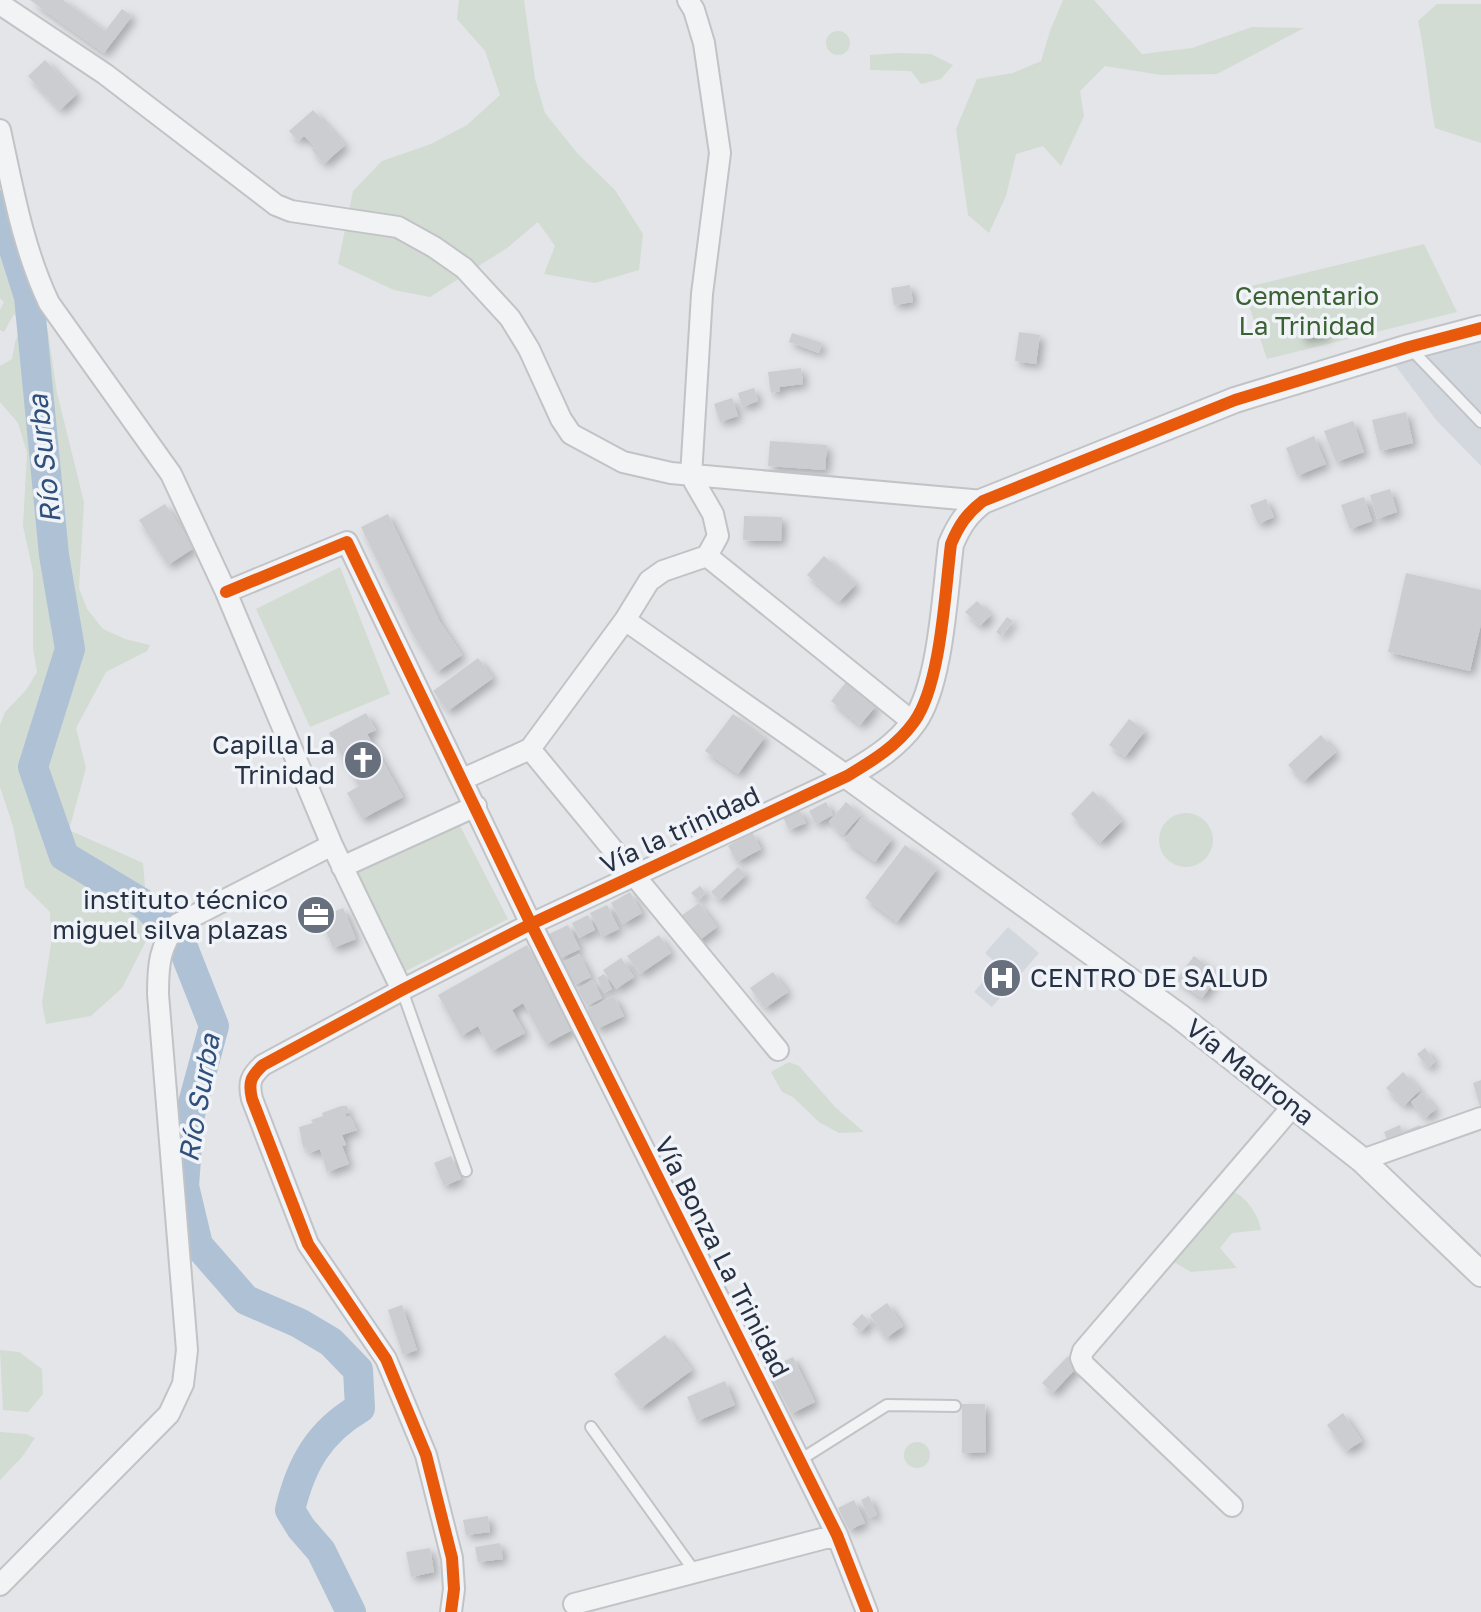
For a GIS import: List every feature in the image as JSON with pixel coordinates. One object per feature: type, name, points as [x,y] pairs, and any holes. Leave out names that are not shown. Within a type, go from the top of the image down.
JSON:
[{"type":"street","points":[[463,779],[530,749],[625,620],[649,581],[656,574],[707,556],[715,545],[717,526],[691,476],[702,294],[720,153],[704,43],[688,0]]},
{"type":"street","points":[[0,4],[105,74],[276,205],[291,211],[405,228],[464,268],[510,318],[571,434],[623,462],[691,476],[983,501]]},
{"type":"street","points":[[0,130],[26,248],[49,303],[171,474],[226,592],[332,845],[402,990]]},
{"type":"street","points":[[625,620],[847,776],[886,753],[914,723],[924,704],[931,684],[951,544],[958,526],[983,501],[1235,400],[1481,328]]},
{"type":"street","name":"Vía Bonza La Trinidad","points":[[226,592],[347,542],[531,924],[837,1535],[867,1612]]},
{"type":"street","points":[[707,556],[914,723]]},
{"type":"street","points":[[530,749],[778,1050]]},
{"type":"street","name":"Vía la trinidad","points":[[451,1612],[454,1589],[452,1558],[426,1455],[386,1359],[308,1244],[250,1087],[251,1075],[263,1065],[402,990],[531,924],[847,776]]},
{"type":"street","name":"Vía Madrona","points":[[847,776],[1179,1016],[1362,1160],[1481,1274]]},
{"type":"street","points":[[342,867],[476,806]]},
{"type":"street","points":[[0,1585],[169,1414],[183,1384],[187,1350],[158,994],[158,964],[172,931],[332,845]]},
{"type":"street","points":[[1232,1506],[1084,1365],[1081,1358],[1083,1351],[1293,1106]]},
{"type":"street","points":[[1362,1160],[1481,1118]]},
{"type":"street","points":[[574,1608],[837,1535]]},
{"type":"lane","points":[[1409,347],[1481,422]]},
{"type":"lane","points":[[402,990],[466,1171]]},
{"type":"lane","points":[[800,1460],[887,1405],[955,1406]]},
{"type":"lane","points":[[591,1427],[695,1572]]},
{"type":"shaded area","points":[[1481,340],[1481,466],[1437,421],[1392,361]]},
{"type":"shaded area","name":"CENTRO DE SALUD","points":[[1008,927],[1039,953],[992,1007],[974,992],[998,965],[985,953]]},
{"type":"green space","points":[[459,0],[524,0],[535,79],[545,113],[578,154],[615,190],[643,234],[639,270],[595,283],[544,274],[555,246],[538,222],[507,248],[430,297],[394,290],[338,264],[353,191],[382,161],[431,144],[467,125],[500,95],[485,51],[457,19]]},
{"type":"green space","points":[[1063,0],[1094,0],[1142,54],[1192,48],[1252,27],[1304,28],[1217,74],[1161,75],[1105,66],[1080,91],[1084,116],[1061,166],[1043,146],[1016,154],[1006,196],[989,233],[968,215],[956,129],[977,79],[1013,73],[1041,61]]},
{"type":"green space","points":[[1437,4],[1481,4],[1481,143],[1435,128],[1418,21]]},
{"type":"green space","points":[[838,31],[847,34],[850,43],[847,52],[838,55],[829,52],[826,43],[829,34]]},
{"type":"green space","points":[[931,54],[953,65],[941,79],[921,84],[911,71],[870,70],[870,55]]},
{"type":"green space","points":[[9,195],[21,249],[48,331],[57,393],[84,502],[79,588],[87,609],[103,629],[150,645],[147,651],[106,672],[76,728],[86,768],[69,830],[143,863],[149,935],[122,988],[91,1016],[46,1024],[42,1003],[51,944],[50,912],[25,887],[13,826],[0,787],[0,725],[5,712],[26,690],[37,672],[33,648],[33,572],[23,526],[27,453],[18,423],[0,402],[0,366],[12,359],[22,324],[14,314],[4,332],[0,330],[0,310],[4,302],[0,298],[0,201]]},
{"type":"green space","name":"Cementario La Trinidad","points":[[1424,244],[1457,312],[1267,359],[1243,288]]},
{"type":"green space","points":[[340,567],[390,694],[310,727],[256,609]]},
{"type":"green space","points":[[1186,813],[1205,821],[1213,840],[1205,859],[1186,867],[1167,859],[1159,840],[1167,821]]},
{"type":"green space","points":[[457,820],[508,919],[402,973],[351,875]]},
{"type":"green space","points":[[789,1062],[799,1066],[835,1107],[864,1132],[839,1133],[819,1122],[793,1097],[782,1092],[771,1072]]},
{"type":"green space","points":[[1221,1186],[1236,1192],[1247,1202],[1261,1230],[1232,1233],[1220,1248],[1237,1268],[1191,1272],[1174,1262],[1174,1243]]},
{"type":"green space","points":[[0,1350],[19,1352],[42,1369],[43,1394],[28,1412],[3,1410]]},
{"type":"green space","points":[[0,1432],[26,1434],[35,1438],[0,1480]]},
{"type":"green space","points":[[917,1442],[926,1446],[930,1455],[926,1464],[917,1468],[908,1464],[904,1455],[908,1446]]},
{"type":"building","points":[[30,0],[63,0],[105,31],[122,9],[132,16],[104,53]]},
{"type":"building","points":[[45,60],[77,94],[60,110],[28,76]]},
{"type":"building","points":[[313,110],[345,145],[324,164],[312,150],[315,147],[304,136],[298,141],[289,131]]},
{"type":"building","points":[[910,285],[913,302],[894,305],[891,288]]},
{"type":"building","points":[[1324,321],[1326,336],[1301,339],[1299,324]]},
{"type":"building","points":[[1019,332],[1040,335],[1036,364],[1015,361]]},
{"type":"building","points":[[792,333],[822,343],[819,353],[789,342]]},
{"type":"building","points":[[801,368],[803,384],[779,387],[780,391],[771,393],[768,372]]},
{"type":"building","points":[[754,388],[758,401],[742,407],[738,393]]},
{"type":"building","points":[[732,398],[738,416],[720,422],[714,404]]},
{"type":"building","points":[[1406,412],[1413,443],[1380,451],[1372,420]]},
{"type":"building","points":[[1353,421],[1364,452],[1336,462],[1324,431]]},
{"type":"building","points":[[1314,436],[1326,464],[1297,476],[1286,448]]},
{"type":"building","points":[[770,441],[827,445],[825,470],[768,466]]},
{"type":"building","points":[[1390,489],[1397,512],[1377,519],[1370,495]]},
{"type":"building","points":[[1364,497],[1372,521],[1350,529],[1341,505]]},
{"type":"building","points":[[1266,499],[1274,517],[1258,524],[1250,505]]},
{"type":"building","points":[[165,504],[194,548],[168,565],[139,520]]},
{"type":"building","points":[[388,514],[440,622],[462,655],[437,672],[413,635],[361,527]]},
{"type":"building","points":[[744,516],[782,517],[781,541],[743,540]]},
{"type":"building","points":[[824,556],[856,584],[839,602],[807,575]]},
{"type":"building","points":[[1406,573],[1481,590],[1481,624],[1470,671],[1388,652]]},
{"type":"building","points":[[977,601],[991,615],[980,626],[965,612]]},
{"type":"building","points":[[1007,617],[1013,621],[1001,636],[996,632]]},
{"type":"building","points":[[478,658],[493,678],[448,711],[433,691]]},
{"type":"building","points":[[846,682],[876,706],[860,725],[831,701]]},
{"type":"building","name":"Capilla La Trinidad","points":[[366,713],[376,730],[367,734],[403,797],[362,819],[347,793],[359,786],[329,733]]},
{"type":"building","points":[[733,714],[765,737],[738,774],[705,751]]},
{"type":"building","points":[[1129,719],[1145,731],[1125,757],[1109,745]]},
{"type":"building","points":[[1321,735],[1336,752],[1304,781],[1288,765]]},
{"type":"building","points":[[1093,791],[1122,821],[1100,843],[1071,814]]},
{"type":"building","points":[[826,802],[833,815],[816,824],[809,811]]},
{"type":"building","points":[[846,802],[861,815],[843,835],[829,822]]},
{"type":"building","points":[[799,809],[806,823],[789,830],[783,817]]},
{"type":"building","points":[[862,817],[892,839],[875,862],[844,840]]},
{"type":"building","points":[[752,832],[761,849],[737,862],[728,846]]},
{"type":"building","points":[[905,845],[937,869],[897,922],[865,898]]},
{"type":"building","points":[[738,867],[746,875],[719,900],[711,892]]},
{"type":"building","points":[[700,886],[706,893],[698,900],[691,893]]},
{"type":"building","points":[[630,892],[642,913],[623,924],[611,903]]},
{"type":"building","points":[[699,903],[717,927],[696,943],[677,919]]},
{"type":"building","points":[[607,905],[619,929],[602,937],[590,913]]},
{"type":"building","points":[[343,908],[356,939],[333,948],[320,917]]},
{"type":"building","points":[[588,915],[595,930],[579,938],[572,923]]},
{"type":"building","points":[[568,925],[580,949],[559,959],[547,935]]},
{"type":"building","points":[[659,935],[671,953],[640,974],[627,956]]},
{"type":"building","points":[[527,945],[574,1029],[546,1044],[523,1003],[512,1010],[525,1033],[492,1051],[478,1026],[461,1036],[438,995]]},
{"type":"building","points":[[579,954],[591,977],[574,985],[563,962]]},
{"type":"building","points":[[1194,956],[1219,975],[1202,998],[1176,980]]},
{"type":"building","points":[[621,958],[634,977],[616,989],[603,970]]},
{"type":"building","points":[[773,972],[788,992],[765,1008],[750,988]]},
{"type":"building","points":[[604,974],[612,989],[604,993],[597,978]]},
{"type":"building","points":[[592,980],[602,998],[587,1006],[577,989]]},
{"type":"building","points":[[614,996],[624,1016],[597,1029],[587,1009]]},
{"type":"building","points":[[1425,1048],[1435,1062],[1428,1068],[1417,1054]]},
{"type":"building","points":[[1403,1072],[1420,1090],[1404,1106],[1386,1088]]},
{"type":"building","points":[[1481,1080],[1481,1106],[1480,1106],[1473,1083]]},
{"type":"building","points":[[1422,1093],[1436,1109],[1425,1118],[1411,1102]]},
{"type":"building","points":[[347,1106],[349,1112],[345,1113],[346,1117],[350,1116],[357,1130],[342,1135],[346,1145],[342,1146],[349,1164],[327,1172],[320,1149],[309,1153],[303,1147],[299,1127],[313,1123],[311,1120],[323,1116],[322,1113]]},
{"type":"building","points":[[1400,1125],[1402,1132],[1420,1125],[1423,1131],[1389,1145],[1384,1132]]},
{"type":"building","points":[[451,1156],[461,1179],[444,1186],[434,1163]]},
{"type":"building","points":[[887,1303],[903,1326],[886,1338],[870,1315]]},
{"type":"building","points":[[402,1305],[417,1350],[403,1355],[388,1310]]},
{"type":"building","points":[[862,1314],[870,1322],[861,1332],[852,1324]]},
{"type":"building","points":[[665,1335],[692,1370],[641,1408],[614,1374]]},
{"type":"building","points":[[1068,1356],[1078,1366],[1053,1393],[1042,1383]]},
{"type":"building","points":[[793,1357],[815,1402],[791,1414],[768,1369]]},
{"type":"building","points":[[725,1381],[735,1405],[697,1421],[687,1397]]},
{"type":"building","points":[[962,1404],[985,1404],[986,1452],[962,1453]]},
{"type":"building","points":[[1343,1413],[1362,1441],[1346,1451],[1327,1425]]},
{"type":"building","points":[[869,1496],[877,1515],[869,1518],[861,1500]]},
{"type":"building","points":[[854,1500],[865,1523],[849,1530],[838,1508]]},
{"type":"building","points":[[488,1516],[490,1532],[466,1535],[463,1520]]},
{"type":"building","points":[[500,1543],[503,1559],[478,1562],[475,1547]]},
{"type":"building","points":[[430,1548],[434,1572],[411,1577],[406,1552]]},
{"type":"waterway","name":"Río Surba","points":[[0,205],[29,297],[54,555],[70,649],[33,767],[64,856],[147,906],[182,945],[214,1026],[189,1118],[184,1186],[198,1245],[246,1300],[299,1323],[331,1342],[358,1370],[360,1408],[333,1428],[314,1451],[300,1478],[290,1510],[321,1551],[351,1612]]},
{"type":"cycle path","points":[[451,1612],[454,1589],[452,1558],[426,1455],[386,1359],[308,1244],[252,1099],[250,1088],[256,1073],[263,1065],[531,924],[847,776],[883,753],[907,731],[923,706],[936,662],[951,544],[964,520],[983,501],[1235,400],[1481,328]]},
{"type":"cycle path","points":[[226,592],[347,542],[531,924],[837,1535],[867,1612]]},
{"type":"place","name":"Capilla La Trinidad","points":[[363,760]]},
{"type":"place","name":"instituto técnico miguel silva plazas","points":[[316,915]]},
{"type":"place","name":"CENTRO DE SALUD","points":[[1002,978]]}]
